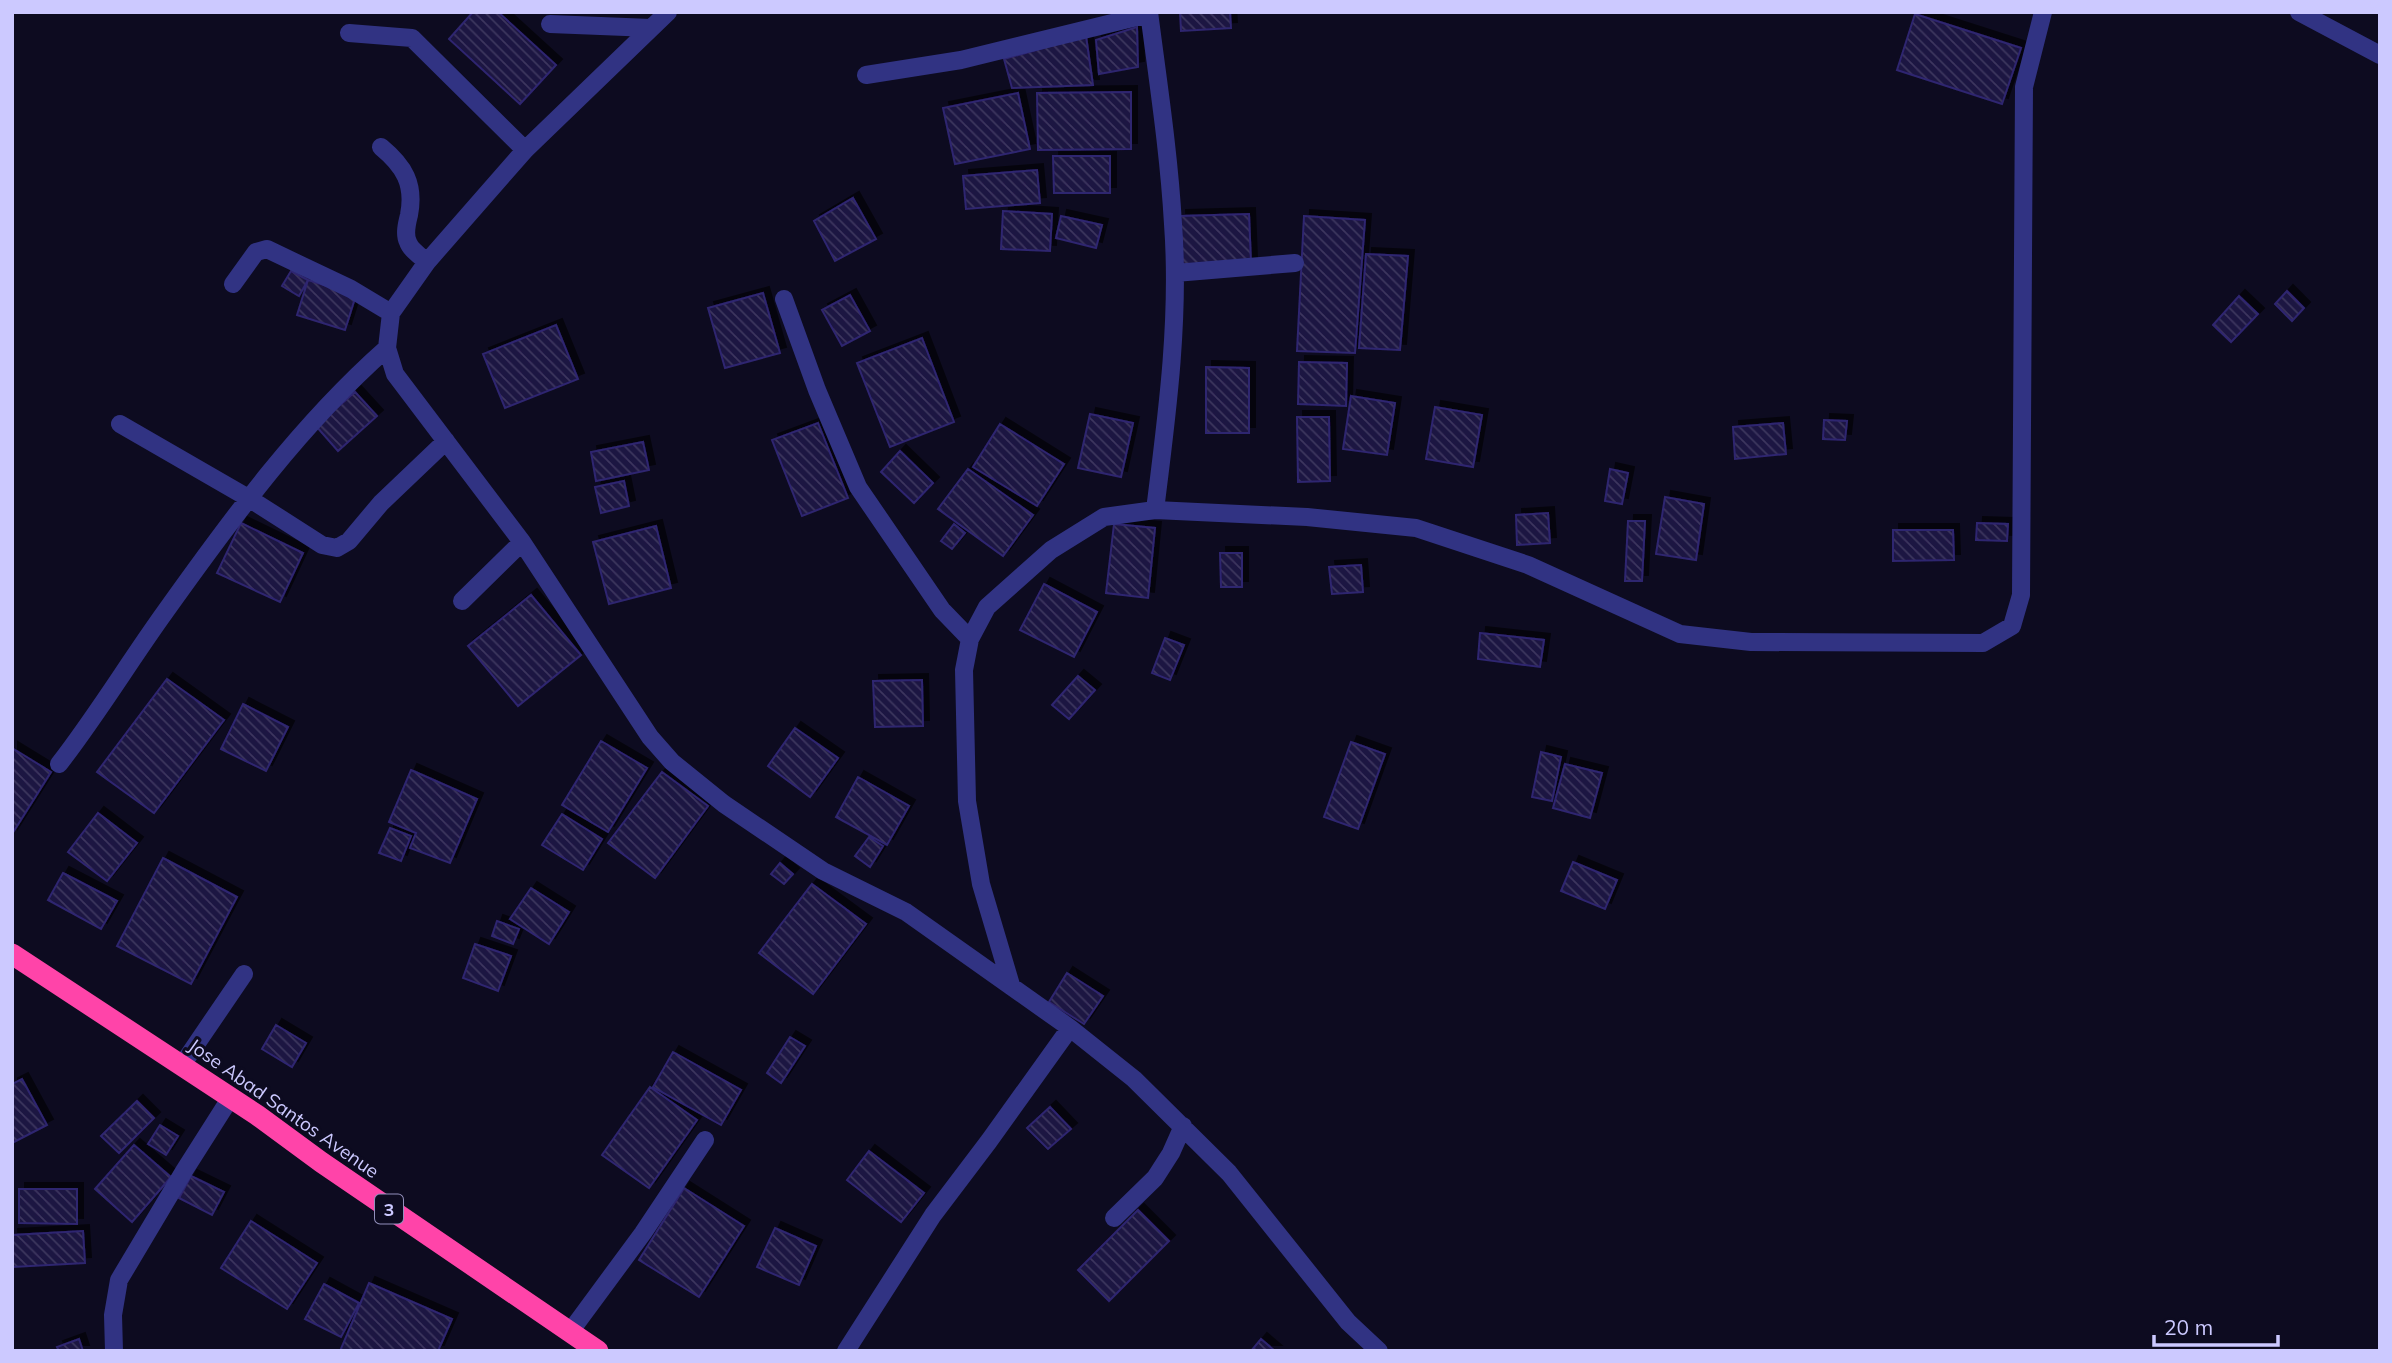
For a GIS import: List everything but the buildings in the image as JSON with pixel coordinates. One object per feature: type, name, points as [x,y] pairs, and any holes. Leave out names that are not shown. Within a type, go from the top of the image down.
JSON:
[{"type":"highway","name":"Jose Abad Santos Avenue","points":[[12,954],[231,1097],[583,1344]]},
{"type":"street","points":[[667,12],[525,150],[427,262],[391,313],[387,348],[394,374],[522,541],[650,737],[672,762],[724,804],[823,871],[905,912],[1070,1028],[1134,1079],[1229,1173],[1348,1322],[1379,1351]]},
{"type":"street","points":[[1011,985],[981,884],[967,801],[964,670],[970,639],[987,607],[1051,550],[1104,517],[1155,510],[1307,517],[1416,528],[1528,565],[1680,634],[1751,642],[1983,643],[2012,626],[2021,595],[2024,87],[2043,12]]},
{"type":"street","points":[[2299,12],[2380,55]]},
{"type":"street","points":[[866,75],[961,60],[1149,13],[1174,223],[1175,272],[1173,338],[1155,510]]},
{"type":"street","points":[[550,24],[651,28]]},
{"type":"street","points":[[349,33],[412,38],[525,150]]},
{"type":"street","points":[[381,148],[398,162],[407,180],[412,202],[406,228],[408,243],[427,262]]},
{"type":"street","points":[[233,284],[256,252],[267,249],[351,289],[391,313]]},
{"type":"street","points":[[1175,272],[1295,263]]},
{"type":"street","points":[[784,299],[817,390],[858,487],[942,610],[970,639]]},
{"type":"street","points":[[59,764],[166,611],[250,499],[325,407],[387,348]]},
{"type":"street","points":[[120,424],[250,499],[323,545],[337,548],[349,541],[380,503],[446,441]]},
{"type":"street","points":[[462,601],[522,541]]},
{"type":"street","points":[[182,1065],[244,974]]},
{"type":"street","points":[[846,1351],[933,1215],[1070,1028]]},
{"type":"street","points":[[114,1351],[113,1315],[119,1280],[231,1097]]},
{"type":"street","points":[[1114,1217],[1154,1178],[1171,1153],[1183,1126]]},
{"type":"street","points":[[583,1344],[643,1233],[705,1140]]}]
